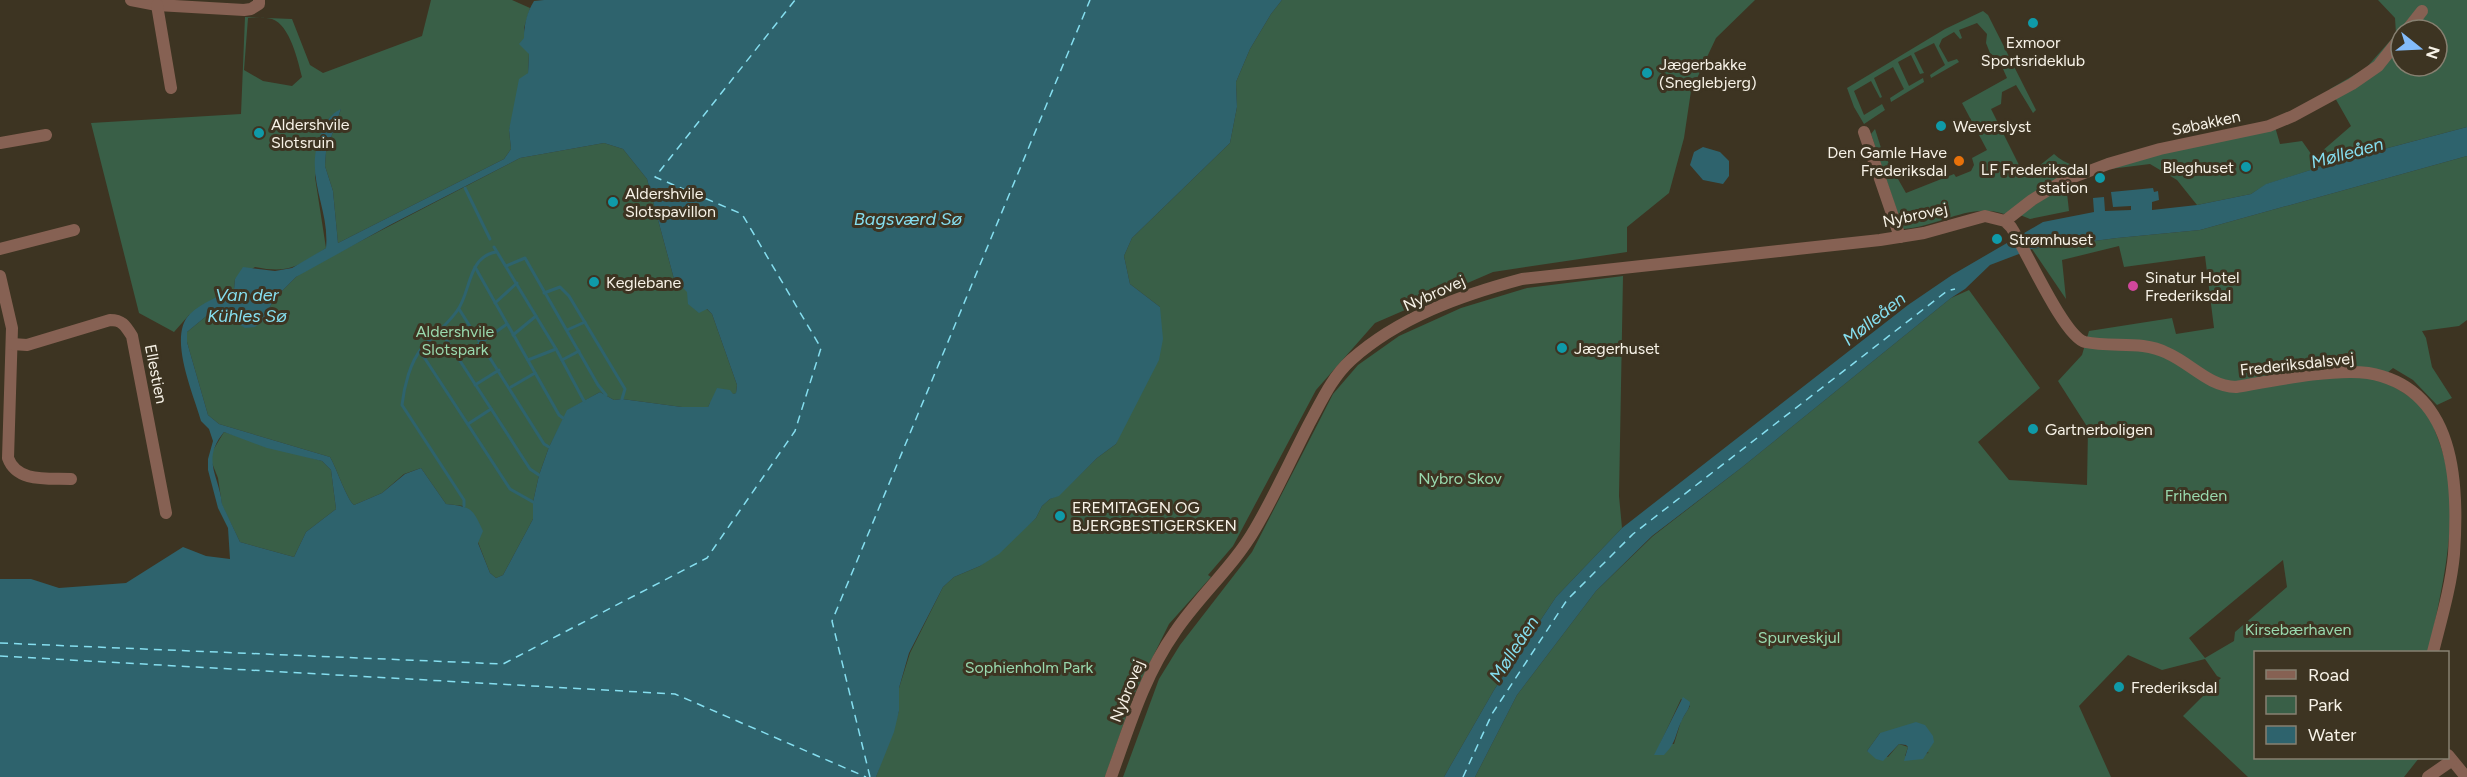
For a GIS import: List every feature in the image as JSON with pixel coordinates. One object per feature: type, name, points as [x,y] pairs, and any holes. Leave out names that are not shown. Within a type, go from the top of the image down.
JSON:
[{"type":"street","points":[[131,0],[157,5],[244,10],[259,4],[259,0]]},
{"type":"street","points":[[157,5],[171,88]]},
{"type":"street","points":[[2416,18],[2422,10]]},
{"type":"street","name":"Søbakken","points":[[2005,221],[2032,200],[2063,181],[2108,164],[2160,149],[2269,126],[2293,116],[2352,84],[2378,66],[2389,52]]},
{"type":"street","points":[[1864,132],[1900,237]]},
{"type":"street","points":[[0,143],[46,135]]},
{"type":"street","name":"Nybrovej","points":[[1111,777],[1158,657],[1176,630],[1236,558],[1255,529],[1323,397],[1341,370],[1352,359],[1390,332],[1428,311],[1485,289],[1522,279],[1900,237],[1924,233],[1976,217],[1985,216],[2005,221]]},
{"type":"street","name":"Frederiksdalsvej","points":[[2005,221],[2014,232],[2071,332],[2081,340],[2154,348],[2190,365],[2222,386],[2236,387],[2357,372],[2388,378],[2407,388],[2423,401],[2438,422],[2448,445],[2454,470],[2454,555],[2433,651]]},
{"type":"street","points":[[0,249],[74,230]]},
{"type":"street","points":[[0,276],[11,320],[12,344],[4,461],[26,477],[71,480]]},
{"type":"street","name":"Ellestien","points":[[12,344],[27,345],[110,320],[120,320],[126,325],[132,336],[166,513]]},
{"type":"street","points":[[2449,758],[2466,777]]},
{"type":"street","points":[[2428,777],[2448,759]]},
{"type":"green space","points":[[431,0],[512,0],[530,8],[524,28],[529,54],[528,73],[509,130],[511,149],[504,159],[338,243],[333,191],[325,166],[326,152],[341,109],[326,121],[315,177],[326,248],[293,267],[276,270],[255,267],[235,279],[234,289],[189,315],[174,332],[139,313],[91,123],[241,114],[245,17],[292,19],[310,65],[323,73],[422,36]],"holes":[[[248,18],[272,19],[284,28],[302,77],[292,86],[263,81],[244,70]]]},
{"type":"green space","name":"Sophienholm Park","points":[[1282,0],[1755,0],[1716,38],[1691,91],[1684,138],[1669,193],[1627,227],[1627,252],[1493,272],[1375,323],[1316,390],[1233,546],[1208,575],[1211,577],[1169,624],[1133,697],[1105,777],[876,777],[899,711],[899,688],[910,653],[943,587],[954,577],[980,566],[1036,518],[1042,506],[1059,495],[1097,458],[1116,444],[1160,307],[1130,284],[1124,256],[1132,238],[1230,143],[1237,107],[1236,82],[1250,49]]},
{"type":"green space","points":[[2378,0],[2467,0],[2467,127],[2339,161],[2267,184],[2251,194],[2197,205],[2177,180],[2150,164],[2110,169],[2273,120],[2280,144],[2302,141],[2314,158],[2351,126],[2330,89],[2366,68],[2389,42],[2389,78],[2449,78],[2449,18],[2395,18]]},
{"type":"green space","points":[[1983,11],[1988,15],[2036,110],[2033,113],[2016,85],[2002,92],[2001,104],[1991,109],[2025,177],[2054,154],[2072,165],[2093,169],[2004,214],[1979,211],[1903,229],[1871,134],[1875,129],[1882,151],[1906,193],[1954,174],[1956,177],[1971,171],[1974,165],[1972,158],[1987,150],[1962,103],[2007,78],[1999,60],[1990,53],[1986,43],[1987,34],[1977,23],[1959,30],[1962,38],[1960,39],[1954,32],[1942,39],[1939,46],[1948,62],[1957,59],[1959,62],[1931,78],[1930,75],[1945,65],[1934,43],[1914,53],[1924,73],[1920,74],[1911,55],[1898,62],[1909,86],[1923,78],[1924,82],[1891,102],[1890,98],[1904,89],[1893,67],[1874,78],[1882,97],[1880,98],[1871,81],[1854,91],[1864,115],[1882,104],[1885,110],[1864,124],[1847,88],[1945,29]]},
{"type":"green space","name":"Aldershvile Slotspark","points":[[604,143],[623,149],[647,179],[674,279],[712,314],[737,385],[736,393],[710,403],[708,407],[682,407],[622,399],[614,400],[600,392],[568,410],[549,447],[539,475],[533,502],[533,519],[503,575],[496,578],[490,573],[464,506],[446,504],[421,468],[404,474],[382,493],[354,505],[330,457],[219,424],[208,415],[187,342],[187,332],[209,314],[218,311],[227,315],[235,323],[263,321],[274,299],[296,277],[309,268],[520,158]]},
{"type":"green space","points":[[2467,156],[2467,320],[2459,326],[2422,331],[2426,338],[2432,367],[2452,398],[2437,405],[2413,380],[2393,368],[2380,379],[2412,399],[2428,414],[2445,462],[2450,516],[2448,544],[2429,651],[2254,651],[2254,759],[2418,759],[2404,777],[2248,777],[2183,716],[2221,678],[2205,659],[2162,670],[2128,655],[2079,706],[2111,777],[1475,777],[1517,695],[1596,591],[1653,536],[1951,298],[1969,290],[2040,388],[1978,442],[2009,480],[2087,485],[2088,428],[2058,381],[2082,355],[2089,331],[2172,318],[2176,334],[2214,328],[2205,256],[2124,267],[2119,246],[2062,260],[2066,299],[2032,249],[2200,230]],"holes":[[[2283,560],[2287,587],[2235,632],[2234,641],[2205,658],[2189,638]],[[1681,699],[1690,706],[1681,721],[1674,744],[1660,744]],[[1880,733],[1929,753],[1905,756],[1908,747],[1899,744],[1888,757],[1867,751]]]},
{"type":"green space","points":[[2066,184],[2069,211],[2030,219],[2020,215]]},
{"type":"green space","name":"Nybro Skov","points":[[1623,276],[1619,496],[1622,528],[1556,597],[1494,690],[1444,777],[1123,777],[1159,679],[1180,645],[1252,552],[1333,394],[1358,365],[1399,336],[1461,308],[1527,288]]},
{"type":"green space","points":[[224,432],[322,461],[331,470],[336,509],[306,532],[294,557],[240,542],[222,505],[218,478],[212,463],[212,452]]},
{"type":"water","name":"Bagsværd Sø","points":[[1282,0],[1250,49],[1236,82],[1237,107],[1230,143],[1132,238],[1124,256],[1130,284],[1160,307],[1163,339],[1159,360],[1116,444],[1097,458],[1059,496],[1050,499],[1042,506],[1036,518],[999,554],[980,566],[954,577],[943,587],[909,653],[899,688],[899,711],[894,732],[876,777],[0,777],[0,579],[31,579],[59,588],[126,583],[183,547],[206,556],[230,559],[228,528],[218,508],[208,470],[208,459],[213,441],[209,429],[201,421],[184,366],[181,336],[184,324],[190,314],[200,306],[234,289],[235,279],[243,267],[275,271],[292,268],[326,248],[324,219],[316,178],[316,149],[327,122],[334,113],[341,109],[326,152],[325,166],[333,191],[338,243],[504,159],[511,149],[509,130],[519,79],[528,73],[529,54],[519,44],[524,38],[526,19],[534,1]],"holes":[[[604,143],[623,149],[647,179],[674,279],[687,292],[688,304],[699,313],[707,309],[712,314],[737,385],[736,393],[717,388],[708,407],[682,407],[622,399],[614,400],[600,392],[567,410],[549,447],[539,475],[533,502],[533,519],[503,575],[496,578],[490,573],[478,543],[483,531],[473,513],[461,506],[446,504],[421,468],[405,474],[382,493],[354,505],[330,457],[219,424],[208,415],[187,342],[187,332],[209,314],[218,311],[245,328],[255,327],[263,321],[274,299],[296,277],[390,225],[520,158]],[[224,432],[267,448],[322,461],[331,470],[336,509],[306,532],[294,557],[240,542],[222,504],[213,468],[214,451]]]},
{"type":"water","points":[[2467,127],[2467,156],[2200,230],[2032,249],[1990,265],[1965,289],[1652,536],[1596,591],[1517,695],[1475,777],[1444,777],[1494,690],[1556,597],[1622,528],[1908,305],[1952,275],[2043,222],[2094,212],[2093,198],[2104,197],[2105,211],[2131,210],[2131,206],[2113,207],[2111,192],[2153,188],[2154,192],[2158,191],[2159,200],[2152,202],[2152,210],[2197,205],[2251,194],[2266,184],[2339,161]]},
{"type":"water","points":[[1703,147],[1720,152],[1729,161],[1729,176],[1723,184],[1703,180],[1690,165],[1694,152]]},
{"type":"water","points":[[1683,697],[1690,704],[1674,742],[1664,755],[1654,755]]},
{"type":"water","points":[[1916,722],[1925,725],[1933,736],[1934,742],[1923,759],[1904,761],[1908,747],[1899,744],[1883,761],[1876,759],[1867,751],[1880,733]]},
{"type":"waterway","points":[[465,188],[490,239]]},
{"type":"waterway","points":[[494,247],[556,349],[584,401]]},
{"type":"waterway","points":[[464,506],[464,500],[402,405],[404,390],[414,360],[462,304],[471,277],[480,261],[496,252]]},
{"type":"waterway","points":[[506,266],[525,258],[606,395]]},
{"type":"waterway","points":[[475,267],[559,415],[563,418]]},
{"type":"waterway","points":[[495,303],[517,283]]},
{"type":"waterway","points":[[544,293],[560,287],[569,296],[625,389],[622,399]]},
{"type":"waterway","points":[[459,309],[544,444],[549,447]]},
{"type":"waterway","points":[[513,335],[536,316]]},
{"type":"waterway","points":[[567,330],[585,322]]},
{"type":"waterway","points":[[458,359],[507,324]]},
{"type":"waterway","points":[[440,330],[530,469],[539,475]]},
{"type":"waterway","points":[[528,360],[556,349]]},
{"type":"waterway","points":[[420,351],[510,489],[533,502]]},
{"type":"waterway","points":[[562,360],[579,351]]},
{"type":"waterway","points":[[475,385],[499,370]]},
{"type":"waterway","points":[[511,387],[535,373]]},
{"type":"waterway","points":[[468,424],[491,409]]},
{"type":"ferry route","points":[[0,643],[503,664],[707,558],[795,431],[821,348],[742,214],[655,177],[795,0]]},
{"type":"ferry route","points":[[870,777],[832,621],[1090,0]]},
{"type":"ferry route","points":[[1463,777],[1492,714],[1567,600],[1633,534],[1947,291],[1955,289]]},
{"type":"ferry route","points":[[0,656],[675,694],[866,777]]},
{"type":"place","name":"Exmoor Sportsrideklub","points":[[2033,23]]},
{"type":"place","name":"Jægerbakke (Sneglebjerg)","points":[[1647,73]]},
{"type":"place","name":"Weverslyst","points":[[1941,126]]},
{"type":"place","name":"Aldershvile Slotsruin","points":[[259,133]]},
{"type":"place","name":"Den Gamle Have Frederiksdal","points":[[1959,161]]},
{"type":"place","name":"Bleghuset","points":[[2246,167]]},
{"type":"place","name":"LF Frederiksdal station","points":[[2100,178]]},
{"type":"place","name":"Aldershvile Slotspavillon","points":[[613,202]]},
{"type":"place","name":"Strømhuset","points":[[1997,239]]},
{"type":"place","name":"Keglebane","points":[[594,282]]},
{"type":"place","name":"Sinatur Hotel Frederiksdal","points":[[2133,286]]},
{"type":"place","name":"Jægerhuset","points":[[1562,348]]},
{"type":"place","name":"Gartnerboligen","points":[[2033,429]]},
{"type":"place","name":"EREMITAGEN OG BJERGBESTIGERSKEN","points":[[1060,516]]},
{"type":"place","name":"Frederiksdal","points":[[2119,687]]},
{"type":"water label","name":"Mølleåen","points":[[2347,153]]},
{"type":"water label","name":"Van der Kühles Sø","points":[[247,305]]},
{"type":"water label","name":"Mølleåen","points":[[1874,319]]},
{"type":"water label","name":"Mølleåen","points":[[1514,649]]},
{"type":"park label","name":"Friheden","points":[[2196,495]]},
{"type":"park label","name":"Kirsebærhaven","points":[[2298,629]]},
{"type":"park label","name":"Spurveskjul","points":[[1799,637]]}]
